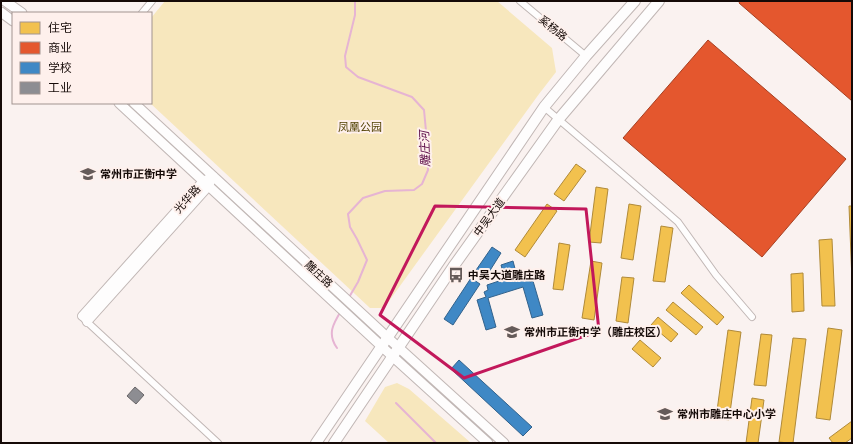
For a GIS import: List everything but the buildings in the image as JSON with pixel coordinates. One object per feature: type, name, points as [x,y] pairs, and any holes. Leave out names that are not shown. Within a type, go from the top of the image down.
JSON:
[{"type":"main road","points":[[5,1],[21,12]]},
{"type":"main road","name":"中吴大道","points":[[316,443],[544,107],[634,1]]},
{"type":"main road","name":"中吴大道","points":[[334,443],[392,356],[558,120],[659,1]]},
{"type":"main road","points":[[1,12],[12,19]]},
{"type":"main road","name":"雕庄路","points":[[120,104],[488,443]]},
{"type":"main road","name":"雕庄路","points":[[135,104],[504,443]]},
{"type":"street","points":[[143,12],[152,1]]},
{"type":"street","name":"奚杨路","points":[[520,1],[586,56]]},
{"type":"street","points":[[544,107],[678,222],[716,275],[752,317]]},
{"type":"street","name":"光华路","points":[[84,319],[213,176]]},
{"type":"street","points":[[84,319],[218,443]]},
{"type":"highlighted area","points":[[435,206],[586,209],[599,331],[464,378],[380,315]]},
{"type":"green space","name":"凤凰公园","points":[[165,1],[497,1],[552,48],[556,72],[384,308],[370,308],[151,104],[152,17]]},
{"type":"green space","points":[[397,383],[409,389],[471,443],[389,443],[365,421],[385,387]]},
{"type":"waterway","name":"雕庄河","points":[[348,299],[358,282],[367,260],[350,227],[348,214],[363,198],[385,191],[414,190],[422,184],[428,170],[424,110],[412,97],[358,77],[346,67],[345,56],[355,15],[355,1]]},
{"type":"waterway","name":"雕庄河","points":[[337,348],[332,338],[332,329],[341,311]]},
{"type":"waterway","name":"雕庄河","points":[[396,403],[436,443]]},
{"type":"place","name":"常州市正衡中学","points":[[88,174]]},
{"type":"place","name":"中吴大道雕庄路","points":[[456,275]]},
{"type":"place","name":"常州市正衡中学（雕庄校区）","points":[[512,332]]},
{"type":"place","name":"常州市雕庄中心小学","points":[[665,414]]}]
